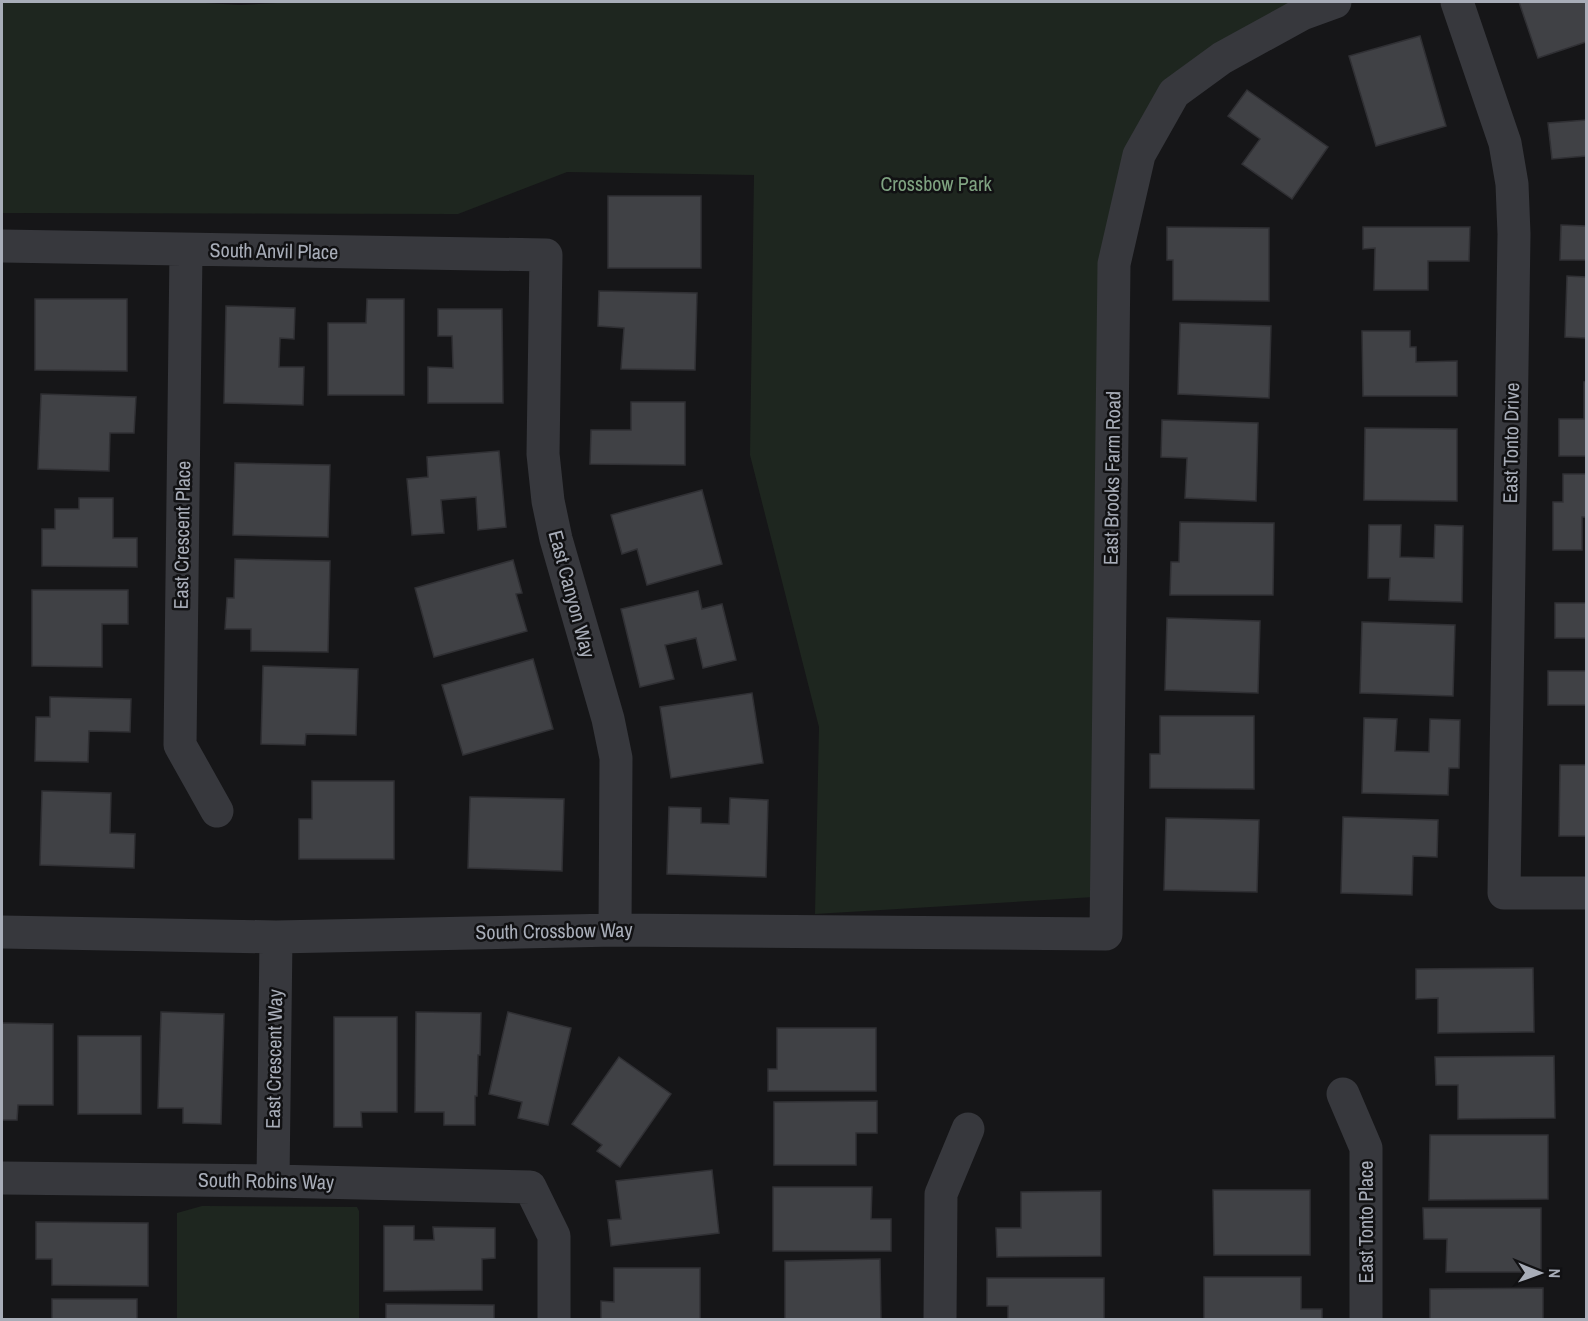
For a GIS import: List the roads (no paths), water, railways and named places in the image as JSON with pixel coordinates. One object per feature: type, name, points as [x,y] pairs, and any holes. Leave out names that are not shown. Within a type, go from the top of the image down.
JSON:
[{"type":"street","name":"East Brooks Farm Road","points":[[1106,934],[1114,264],[1138,155],[1173,93],[1222,58],[1302,14],[1335,2]]},
{"type":"street","name":"East Tonto Drive","points":[[1456,2],[1505,143],[1512,184],[1514,234],[1504,893],[1587,894]]},
{"type":"street","name":"South Anvil Place","points":[[2,246],[546,255]]},
{"type":"street","name":"East Crescent Place","points":[[186,250],[180,745],[217,811]]},
{"type":"street","name":"East Canyon Way","points":[[546,255],[543,454],[548,501],[556,539],[608,719],[616,758],[615,930]]},
{"type":"street","name":"South Crossbow Way","points":[[2,932],[276,937],[615,930],[1106,934]]},
{"type":"street","name":"East Crescent Way","points":[[273,1181],[276,937]]},
{"type":"street","name":"East Tonto Place","points":[[1343,1094],[1366,1148],[1366,1320]]},
{"type":"street","points":[[940,1320],[941,1194],[968,1129]]},
{"type":"street","name":"South Robins Way","points":[[2,1178],[530,1187],[554,1236],[554,1320]]},
{"type":"park label","name":"Crossbow Park","points":[[936,184]]}]
